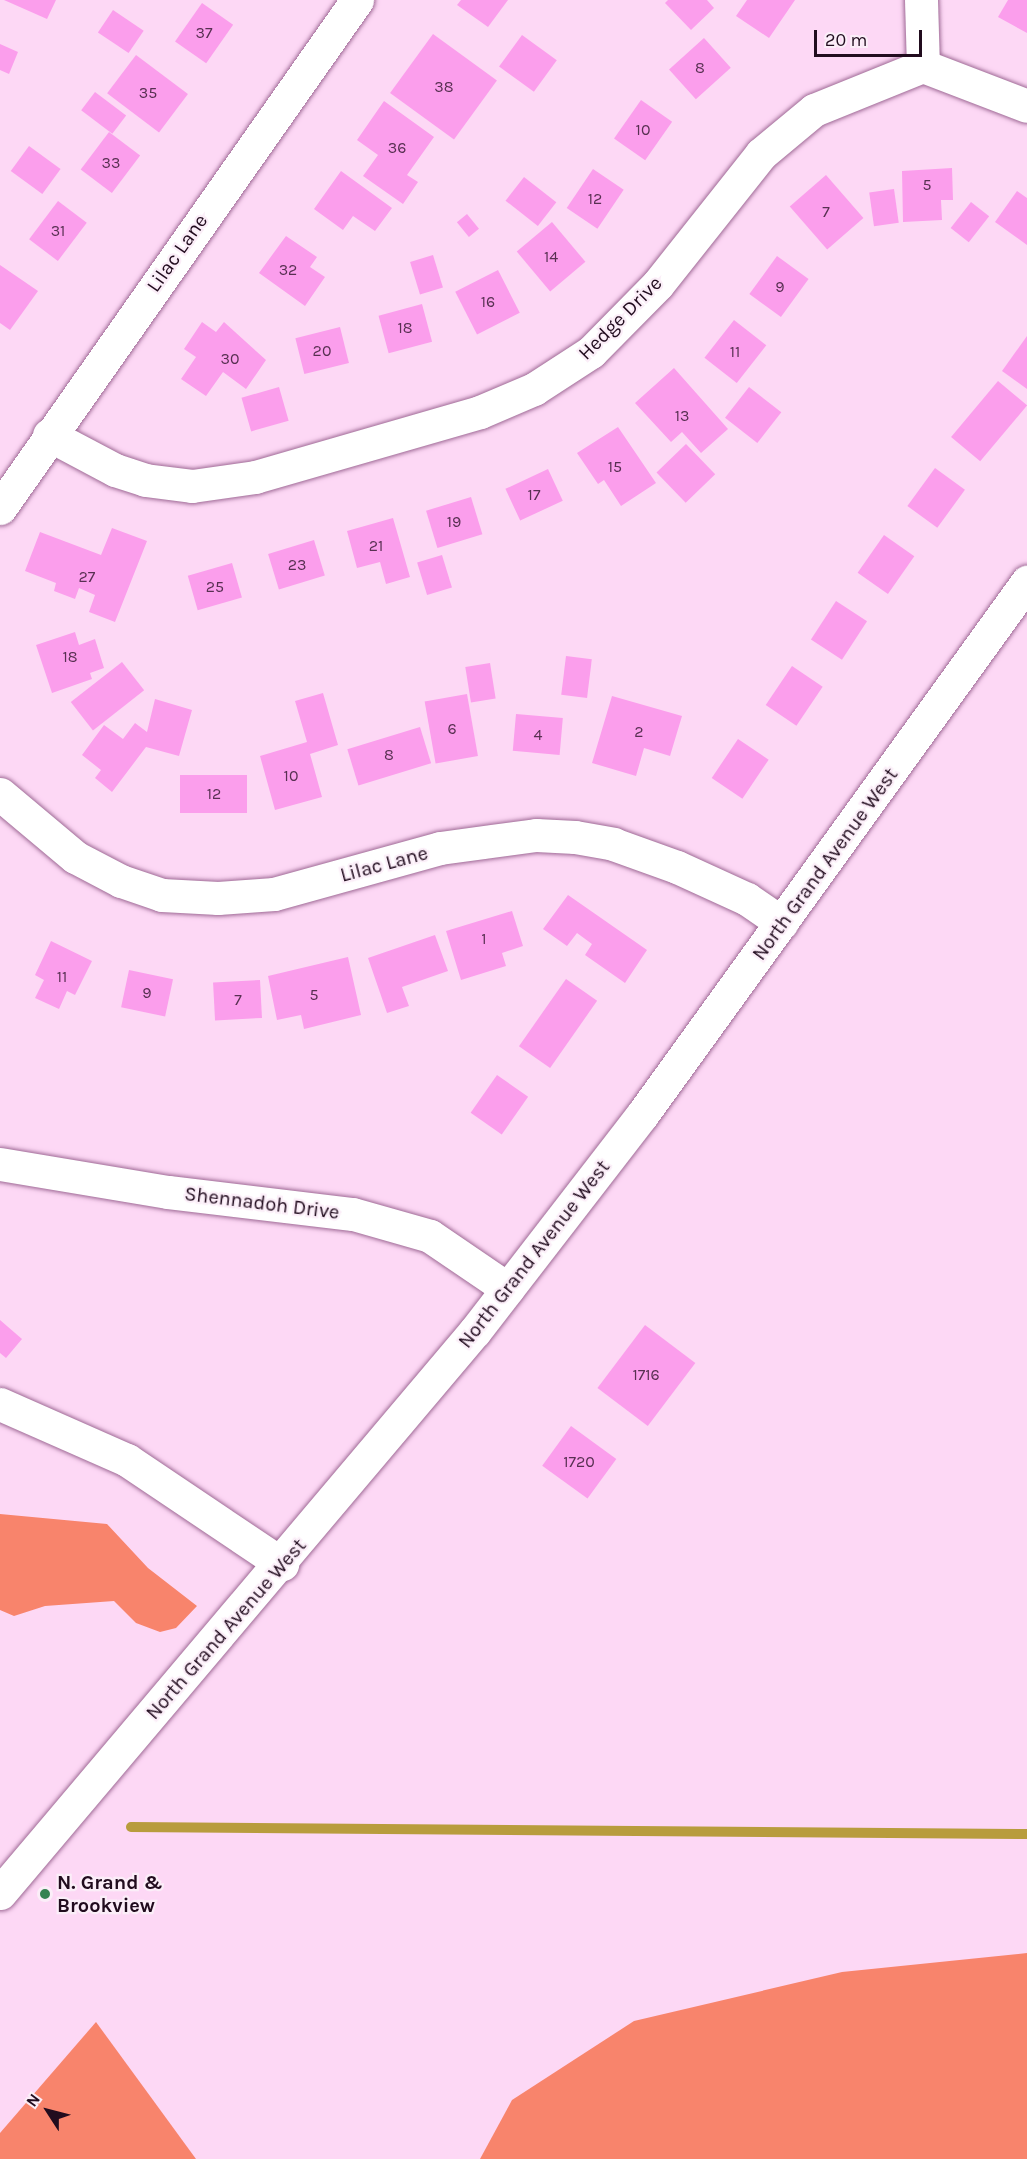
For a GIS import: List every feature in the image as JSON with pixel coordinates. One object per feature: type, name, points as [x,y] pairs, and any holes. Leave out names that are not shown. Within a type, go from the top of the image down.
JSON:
[{"type":"street","name":"Lilac Lane","points":[[0,508],[49,435],[357,0]]},
{"type":"street","points":[[921,0],[923,66],[1027,106]]},
{"type":"street","name":"Hedge Drive","points":[[49,435],[115,470],[145,480],[192,486],[255,477],[480,412],[523,394],[591,352],[624,320],[761,154],[814,110],[923,66]]},
{"type":"street","name":"North Grand Avenue West","points":[[4,1887],[282,1564],[508,1289],[782,923],[1027,582]]},
{"type":"street","name":"Lilac Lane","points":[[0,794],[75,856],[121,881],[162,895],[218,898],[274,894],[440,848],[536,835],[575,837],[614,844],[677,867],[747,899],[782,923]]},
{"type":"street","name":"Shennadoh Drive","points":[[0,1164],[156,1190],[353,1214],[430,1236],[508,1289]]},
{"type":"street","points":[[0,1404],[127,1460],[282,1564]]},
{"type":"shaded area","points":[[0,1514],[107,1524],[148,1568],[197,1606],[176,1628],[160,1632],[136,1623],[114,1601],[45,1606],[14,1616],[0,1610]]},
{"type":"shaded area","points":[[1027,1953],[1027,2159],[480,2159],[512,2100],[634,2021],[842,1972]]},
{"type":"shaded area","points":[[96,2022],[196,2159],[0,2159],[0,2133]]},
{"type":"building","points":[[4,0],[56,0],[47,19]]},
{"type":"building","points":[[461,0],[508,0],[488,27],[457,5]]},
{"type":"building","points":[[668,0],[707,0],[714,8],[691,30],[665,3]]},
{"type":"building","points":[[747,0],[795,0],[769,38],[736,16]]},
{"type":"building","points":[[1008,0],[1027,0],[1027,33],[998,17]]},
{"type":"building","points":[[202,3],[233,25],[206,63],[175,42]]},
{"type":"building","points":[[113,10],[144,31],[129,53],[98,32]]},
{"type":"building","points":[[433,34],[497,80],[454,139],[390,93]]},
{"type":"building","points":[[522,35],[557,60],[534,92],[499,67]]},
{"type":"building","points":[[704,38],[731,68],[696,99],[669,69]]},
{"type":"building","points":[[0,44],[18,52],[9,74],[0,70]]},
{"type":"building","points":[[136,55],[188,94],[159,132],[107,93]]},
{"type":"building","points":[[95,92],[126,115],[112,134],[81,110]]},
{"type":"building","points":[[641,100],[672,122],[645,160],[614,139]]},
{"type":"building","points":[[384,101],[434,137],[407,175],[418,182],[403,204],[363,176],[378,155],[357,140]]},
{"type":"building","points":[[109,132],[140,155],[112,193],[81,170]]},
{"type":"building","points":[[29,146],[61,169],[42,194],[11,171]]},
{"type":"building","points":[[952,168],[953,200],[941,200],[942,220],[903,222],[902,171]]},
{"type":"building","points":[[593,169],[624,190],[597,229],[567,208]]},
{"type":"building","points":[[341,171],[392,208],[375,231],[353,216],[343,230],[314,209]]},
{"type":"building","points":[[826,175],[863,218],[827,250],[790,206]]},
{"type":"building","points":[[524,177],[556,202],[538,226],[506,201]]},
{"type":"building","points":[[894,189],[899,223],[874,226],[869,192]]},
{"type":"building","points":[[1017,191],[1027,198],[1027,245],[995,222]]},
{"type":"building","points":[[58,201],[87,223],[58,261],[29,239]]},
{"type":"building","points":[[971,202],[989,216],[969,242],[951,228]]},
{"type":"building","points":[[467,214],[479,229],[469,237],[457,222]]},
{"type":"building","points":[[552,222],[585,262],[550,291],[517,252]]},
{"type":"building","points":[[286,236],[317,257],[310,267],[325,277],[305,306],[259,273]]},
{"type":"building","points":[[433,255],[443,288],[420,295],[410,262]]},
{"type":"building","points":[[777,256],[809,279],[781,317],[749,294]]},
{"type":"building","points":[[0,265],[38,291],[10,330],[0,323]]},
{"type":"building","points":[[498,270],[520,313],[477,335],[455,292]]},
{"type":"building","points":[[422,304],[432,342],[389,353],[379,316]]},
{"type":"building","points":[[734,320],[766,345],[737,383],[704,358]]},
{"type":"building","points":[[202,322],[216,332],[224,322],[266,360],[246,389],[223,372],[206,396],[181,379],[196,357],[184,349]]},
{"type":"building","points":[[340,327],[349,363],[304,374],[295,338]]},
{"type":"building","points":[[1027,336],[1027,389],[1002,371]]},
{"type":"building","points":[[674,368],[728,429],[701,453],[682,432],[671,442],[635,403]]},
{"type":"building","points":[[998,381],[1027,406],[980,461],[951,437]]},
{"type":"building","points":[[279,387],[289,421],[251,431],[242,398]]},
{"type":"building","points":[[749,387],[781,412],[757,443],[725,418]]},
{"type":"building","points":[[618,427],[656,483],[621,506],[604,480],[598,484],[577,453]]},
{"type":"building","points":[[686,444],[715,474],[686,503],[657,472]]},
{"type":"building","points":[[935,468],[965,490],[937,528],[907,506]]},
{"type":"building","points":[[548,469],[563,501],[520,521],[505,489]]},
{"type":"building","points":[[471,497],[482,534],[437,548],[426,511]]},
{"type":"building","points":[[393,518],[410,577],[386,584],[380,562],[357,568],[347,531]]},
{"type":"building","points":[[112,528],[147,541],[115,622],[89,612],[95,595],[79,588],[75,599],[54,591],[56,583],[25,571],[40,532],[101,555]]},
{"type":"building","points":[[884,535],[914,556],[888,594],[858,573]]},
{"type":"building","points":[[314,540],[325,575],[279,589],[268,554]]},
{"type":"building","points":[[442,555],[452,588],[427,595],[417,563]]},
{"type":"building","points":[[232,563],[242,598],[198,610],[188,576]]},
{"type":"building","points":[[836,601],[867,621],[842,660],[811,640]]},
{"type":"building","points":[[75,632],[79,645],[95,639],[104,668],[90,673],[92,679],[52,693],[36,645]]},
{"type":"building","points":[[566,656],[592,659],[587,698],[561,695]]},
{"type":"building","points":[[122,662],[144,690],[93,730],[71,702]]},
{"type":"building","points":[[490,663],[496,699],[471,702],[465,667]]},
{"type":"building","points":[[792,666],[823,687],[796,726],[766,705]]},
{"type":"building","points":[[323,693],[338,745],[310,754],[322,797],[275,810],[260,756],[307,742],[295,701]]},
{"type":"building","points":[[467,694],[478,756],[436,764],[425,701]]},
{"type":"building","points":[[612,696],[682,716],[670,756],[644,748],[636,776],[592,763]]},
{"type":"building","points":[[155,699],[192,710],[179,756],[146,747],[112,792],[95,778],[101,770],[82,755],[104,725],[123,739],[135,723],[147,732]]},
{"type":"building","points":[[516,714],[563,718],[560,755],[513,751]]},
{"type":"building","points":[[420,727],[431,763],[358,786],[347,749]]},
{"type":"building","points":[[738,739],[769,760],[742,799],[712,778]]},
{"type":"building","points":[[180,775],[247,775],[247,813],[180,813]]},
{"type":"building","points":[[568,895],[647,950],[625,983],[585,955],[592,944],[577,933],[567,946],[543,929]]},
{"type":"building","points":[[512,911],[523,946],[502,953],[506,966],[461,980],[446,931]]},
{"type":"building","points":[[435,935],[448,971],[402,987],[409,1006],[387,1013],[368,958]]},
{"type":"building","points":[[51,941],[92,961],[75,995],[67,991],[59,1009],[35,998],[44,980],[35,975]]},
{"type":"building","points":[[348,957],[361,1015],[304,1029],[301,1015],[277,1020],[268,976]]},
{"type":"building","points":[[129,970],[173,979],[165,1017],[121,1007]]},
{"type":"building","points":[[566,979],[597,1001],[550,1068],[519,1046]]},
{"type":"building","points":[[260,980],[262,1018],[215,1020],[213,982]]},
{"type":"building","points":[[497,1075],[528,1097],[502,1134],[471,1113]]},
{"type":"building","points":[[0,1320],[22,1339],[6,1358],[0,1353]]},
{"type":"building","points":[[645,1325],[695,1363],[648,1426],[597,1388]]},
{"type":"building","points":[[571,1426],[616,1459],[588,1499],[542,1466]]},
{"type":"waterway","points":[[131,1827],[1027,1834]]},
{"type":"place","name":"N. Grand & Brookview","points":[[45,1894]]}]
